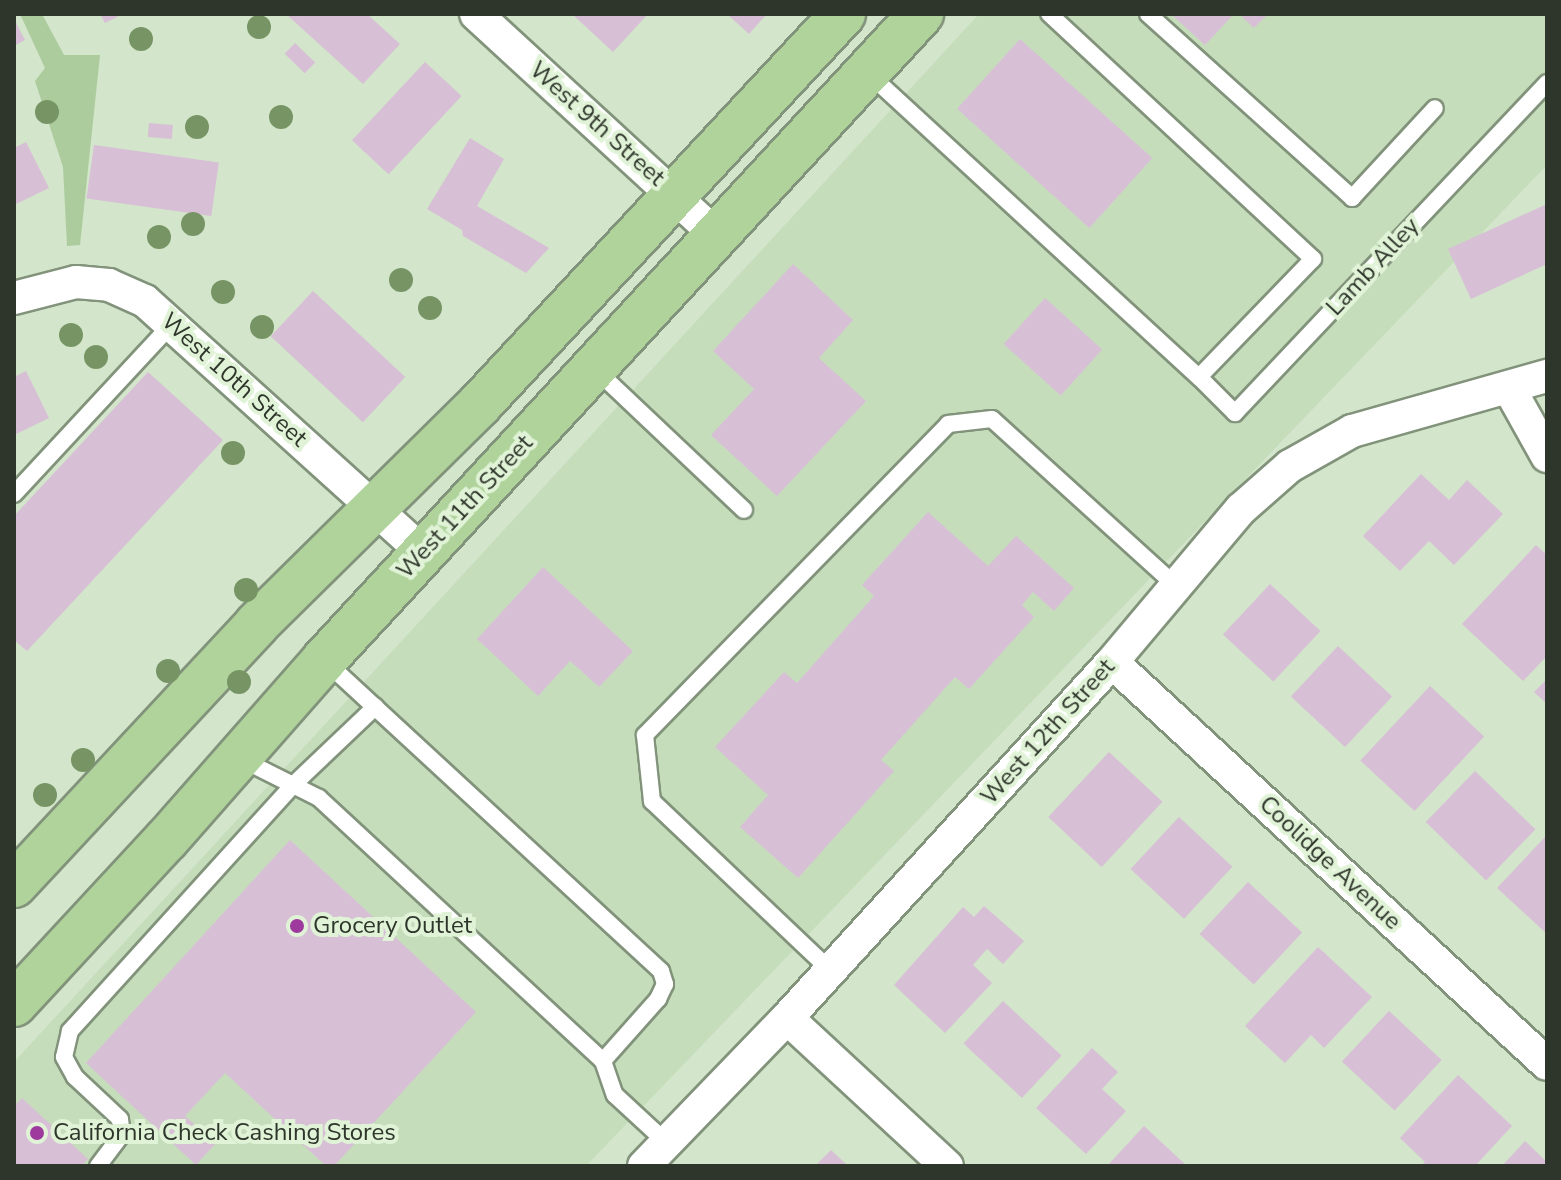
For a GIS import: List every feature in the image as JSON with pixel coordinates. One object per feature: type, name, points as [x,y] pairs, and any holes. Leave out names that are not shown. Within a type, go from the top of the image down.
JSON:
[{"type":"main road","points":[[15,880],[257,624],[376,510],[675,196],[843,14]]},
{"type":"main road","name":"West 11th Street","points":[[14,1004],[167,839],[324,660],[921,14]]},
{"type":"street","name":"West 9th Street","points":[[484,16],[716,235]]},
{"type":"street","name":"West 10th Street","points":[[14,298],[76,282],[109,285],[145,301],[173,323],[423,552]]},
{"type":"street","name":"West 12th Street","points":[[644,1166],[787,1018],[1112,662],[1241,509],[1290,466],[1352,431],[1547,376]]},
{"type":"street","points":[[1509,388],[1547,456]]},
{"type":"street","name":"Coolidge Avenue","points":[[1112,662],[1547,1064]]},
{"type":"street","points":[[787,1018],[947,1166]]},
{"type":"lane","points":[[867,72],[1199,377],[1313,259],[1049,14]]},
{"type":"lane","points":[[1148,14],[1352,198],[1435,108]]},
{"type":"lane","name":"Lamb Alley","points":[[1199,377],[1235,413],[1547,83]]},
{"type":"lane","points":[[14,494],[173,323]]},
{"type":"lane","points":[[594,367],[744,510]]},
{"type":"lane","points":[[830,970],[652,801],[645,735],[948,424],[992,419],[1176,586]]},
{"type":"lane","points":[[324,660],[661,971],[665,984],[658,999],[603,1061]]},
{"type":"lane","points":[[98,1166],[122,1134],[120,1119],[75,1077],[64,1057],[70,1031],[292,786],[375,707]]},
{"type":"lane","points":[[237,756],[319,798],[603,1061],[615,1095],[666,1142]]},
{"type":"shaded area","points":[[20,14],[42,14],[64,55],[100,55],[80,245],[67,246],[63,167],[35,81],[45,68]]},
{"type":"shaded area","points":[[979,14],[1547,14],[1547,165],[586,1166],[14,1166],[14,1062]]},
{"type":"building","points":[[100,14],[123,14],[105,23]]},
{"type":"building","points":[[286,14],[367,14],[400,44],[363,84]]},
{"type":"building","points":[[572,14],[648,14],[613,52]]},
{"type":"building","points":[[727,14],[767,14],[749,34]]},
{"type":"building","points":[[1171,14],[1234,14],[1205,45]]},
{"type":"building","points":[[1239,14],[1268,14],[1254,28]]},
{"type":"building","points":[[14,19],[25,40],[14,46]]},
{"type":"building","points":[[1020,39],[1152,158],[1089,228],[957,109]]},
{"type":"building","points":[[295,43],[315,62],[305,73],[285,54]]},
{"type":"building","points":[[425,62],[462,96],[389,174],[352,140]]},
{"type":"building","points":[[149,123],[173,125],[172,139],[148,137]]},
{"type":"building","points":[[470,138],[504,159],[477,206],[549,248],[526,273],[463,236],[462,230],[427,209]]},
{"type":"building","points":[[26,142],[49,188],[14,205],[14,148]]},
{"type":"building","points":[[94,145],[219,163],[211,216],[86,198]]},
{"type":"building","points":[[1547,204],[1547,264],[1471,299],[1448,249]]},
{"type":"building","points":[[793,264],[853,320],[819,358],[866,401],[777,496],[711,435],[754,389],[713,351]]},
{"type":"building","points":[[313,291],[405,377],[363,422],[271,336]]},
{"type":"building","points":[[1045,298],[1102,350],[1061,396],[1004,344]]},
{"type":"building","points":[[26,371],[49,418],[14,435],[14,377]]},
{"type":"building","points":[[148,372],[223,440],[27,651],[14,640],[14,516]]},
{"type":"building","points":[[1421,474],[1449,500],[1467,480],[1503,514],[1454,565],[1429,541],[1400,571],[1363,536]]},
{"type":"building","points":[[928,512],[988,566],[1016,536],[1074,588],[1054,611],[1033,592],[1022,605],[1034,617],[969,689],[955,677],[881,760],[894,771],[798,878],[740,827],[768,795],[715,747],[784,672],[797,683],[874,596],[862,585]]},
{"type":"building","points":[[1536,545],[1547,555],[1547,656],[1523,681],[1462,624]]},
{"type":"building","points":[[543,567],[633,651],[599,687],[570,661],[538,696],[477,639]]},
{"type":"building","points":[[1270,584],[1320,631],[1273,682],[1223,634]]},
{"type":"building","points":[[1338,646],[1392,696],[1345,747],[1291,696]]},
{"type":"building","points":[[1547,679],[1547,704],[1534,692]]},
{"type":"building","points":[[1430,686],[1484,736],[1415,811],[1360,761]]},
{"type":"building","points":[[1109,752],[1162,802],[1102,867],[1048,817]]},
{"type":"building","points":[[1475,771],[1535,829],[1486,880],[1426,822]]},
{"type":"building","points":[[1179,817],[1232,867],[1184,919],[1131,869]]},
{"type":"building","points":[[1545,837],[1547,839],[1547,934],[1497,888]]},
{"type":"building","name":"Grocery Outlet","points":[[290,840],[476,1012],[334,1166],[326,1166],[225,1073],[185,1116],[215,1144],[196,1165],[86,1063]]},
{"type":"building","points":[[1248,882],[1302,932],[1254,984],[1200,934]]},
{"type":"building","points":[[984,906],[1024,941],[1003,964],[987,949],[973,965],[992,983],[945,1033],[894,985],[963,907],[974,917]]},
{"type":"building","points":[[1318,947],[1372,997],[1324,1048],[1311,1035],[1285,1063],[1245,1026]]},
{"type":"building","points":[[1003,1001],[1062,1056],[1022,1098],[963,1043]]},
{"type":"building","points":[[1389,1011],[1442,1060],[1395,1111],[1342,1061]]},
{"type":"building","points":[[1092,1048],[1118,1072],[1102,1089],[1126,1111],[1086,1154],[1036,1108]]},
{"type":"building","points":[[1458,1075],[1512,1126],[1475,1166],[1421,1166],[1425,1162],[1400,1138]]},
{"type":"building","name":"California Check Cashing Stores","points":[[22,1098],[88,1159],[81,1166],[14,1166],[14,1106]]},
{"type":"building","points":[[1144,1126],[1187,1166],[1107,1166]]},
{"type":"building","points":[[1525,1141],[1547,1162],[1547,1166],[1502,1166]]},
{"type":"building","points":[[831,1150],[848,1166],[815,1166]]},
{"type":"place","name":"Grocery Outlet","points":[[297,926]]},
{"type":"place","name":"California Check Cashing Stores","points":[[37,1133]]}]
